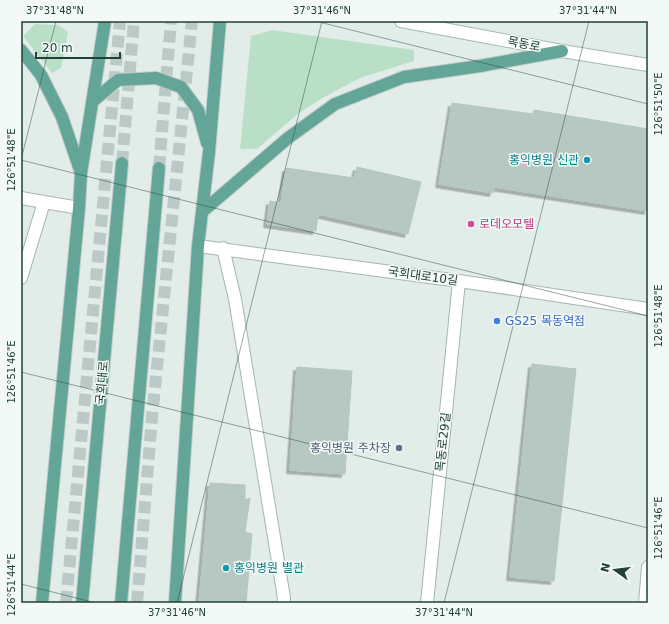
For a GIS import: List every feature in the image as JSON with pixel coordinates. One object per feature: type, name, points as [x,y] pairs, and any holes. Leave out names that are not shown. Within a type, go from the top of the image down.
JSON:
[{"type":"main road","points":[[42,603],[81,173],[105,21]]},
{"type":"main road","points":[[174,603],[198,246],[209,152],[220,21]]},
{"type":"main road","points":[[21,50],[41,74],[62,117],[81,173]]},
{"type":"main road","points":[[203,211],[288,138],[335,104],[404,77],[562,52]]},
{"type":"main road","points":[[92,102],[118,80],[156,78],[181,88],[198,110],[209,152]]},
{"type":"main road","name":"국회대로","points":[[82,603],[122,163]]},
{"type":"main road","points":[[121,603],[159,168]]},
{"type":"street","name":"목동로","points":[[401,21],[562,52],[648,64]]},
{"type":"street","points":[[21,198],[79,208]]},
{"type":"street","points":[[21,278],[44,202]]},
{"type":"street","name":"국회대로10길","points":[[198,246],[223,248],[459,281],[648,309]]},
{"type":"street","points":[[223,248],[235,299],[284,598],[283,603]]},
{"type":"street","name":"목동로29길","points":[[426,603],[459,281]]},
{"type":"street","points":[[645,603],[648,567]]},
{"type":"green space","points":[[35,24],[58,25],[68,32],[61,68],[52,73],[23,36]]},
{"type":"green space","points":[[272,30],[414,50],[414,61],[360,78],[326,96],[299,113],[257,149],[240,149],[251,36]]},
{"type":"building","points":[[452,103],[533,114],[534,110],[648,129],[648,211],[494,187],[493,193],[439,184]]},
{"type":"building","points":[[357,167],[421,182],[408,234],[318,214],[316,231],[267,224],[270,201],[281,203],[286,168],[354,178]]},
{"type":"building","points":[[532,364],[576,369],[554,581],[510,577]]},
{"type":"building","points":[[297,367],[352,371],[345,474],[290,470]]},
{"type":"building","name":"홍익병원 별관","points":[[210,483],[245,485],[245,500],[250,498],[245,532],[252,534],[246,603],[199,603]]},
{"type":"tunnel","points":[[66,603],[120,21]]},
{"type":"tunnel","points":[[122,163],[134,21]]},
{"type":"tunnel","points":[[159,168],[171,21]]},
{"type":"tunnel","points":[[137,603],[152,417],[192,21]]},
{"type":"place","name":"홍익병원 신관","points":[[587,160]]},
{"type":"place","name":"로데오모텔","points":[[471,224]]},
{"type":"place","name":"GS25 목동역점","points":[[497,321]]},
{"type":"place","name":"홍익병원 주차장","points":[[399,448]]},
{"type":"place","name":"홍익병원 별관","points":[[226,568]]}]
